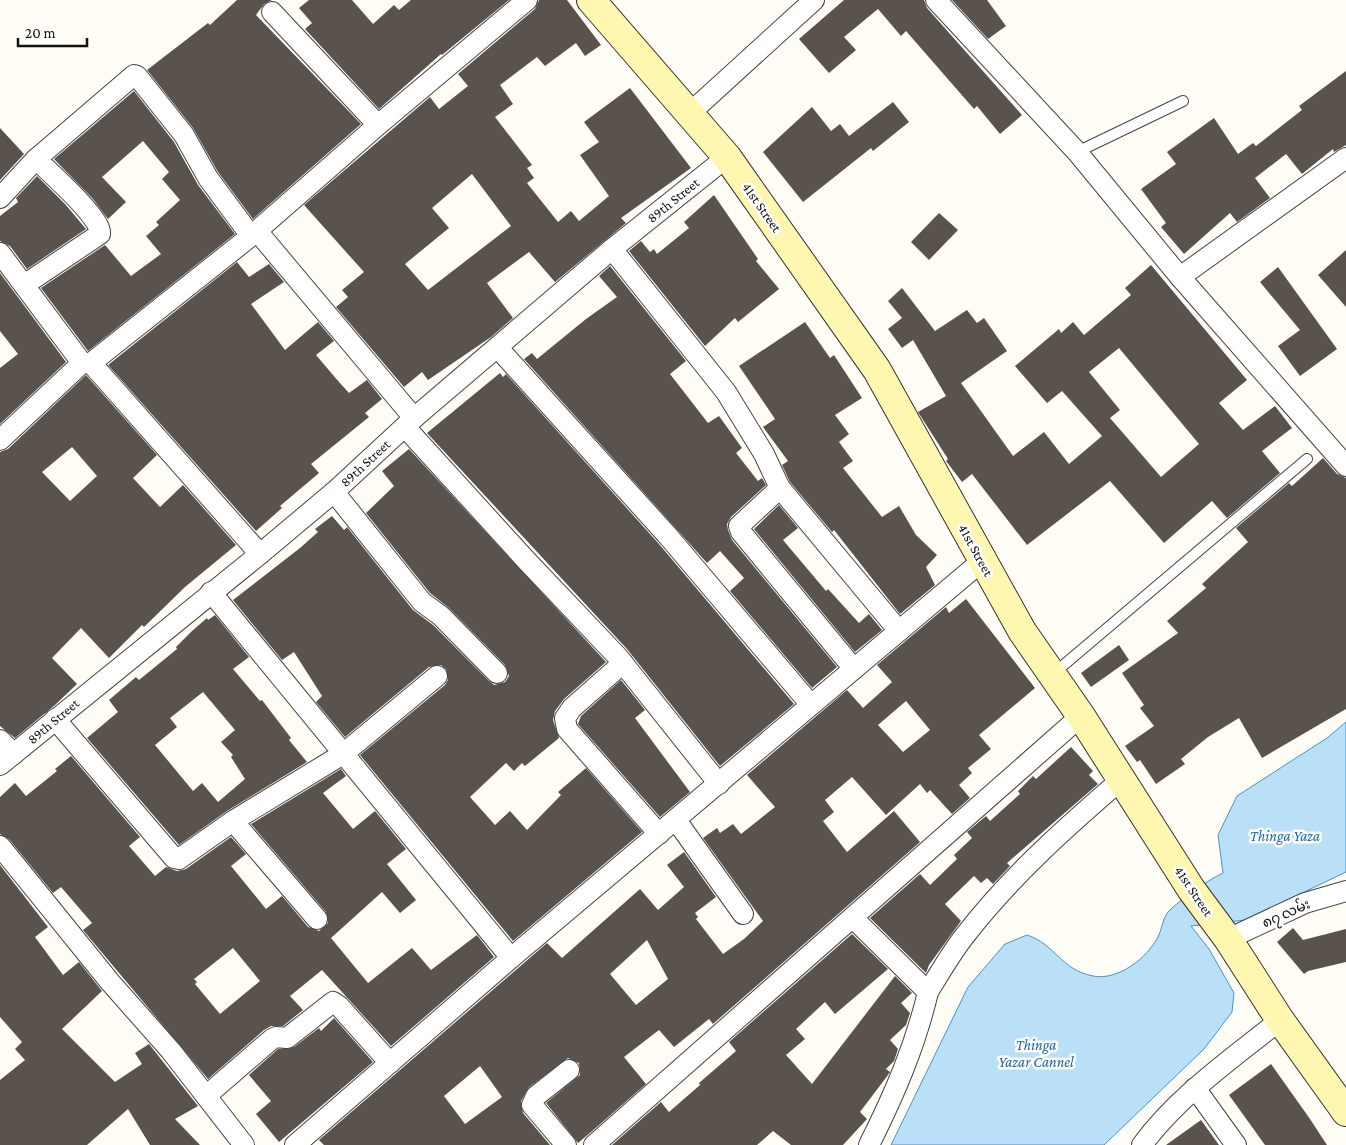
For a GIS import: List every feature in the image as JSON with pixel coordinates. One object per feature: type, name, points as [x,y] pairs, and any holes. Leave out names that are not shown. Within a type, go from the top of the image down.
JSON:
[{"type":"main road","name":"41st Street","points":[[591,0],[727,157],[877,370],[1022,631],[1081,716],[1280,1020],[1346,1112]]},
{"type":"street","points":[[0,440],[86,363],[254,233],[378,125],[527,0]]},
{"type":"street","points":[[690,113],[814,0]]},
{"type":"street","points":[[936,0],[1077,152],[1180,277],[1346,466]]},
{"type":"street","points":[[272,12],[378,125]]},
{"type":"street","points":[[0,198],[36,159],[134,75],[138,76],[175,122],[202,164],[208,178],[409,423],[623,663],[719,784]]},
{"type":"street","name":"89th Street","points":[[4,753],[55,719],[260,554],[334,492],[409,423],[612,249],[727,157]]},
{"type":"street","points":[[1180,277],[1346,158]]},
{"type":"street","points":[[24,285],[100,234],[101,231],[85,208],[36,159]]},
{"type":"street","points":[[612,249],[726,392],[764,454],[780,488],[899,631]]},
{"type":"street","points":[[0,253],[86,363],[260,554]]},
{"type":"street","points":[[498,348],[668,536],[811,706]]},
{"type":"street","points":[[780,488],[739,526],[741,532],[854,670]]},
{"type":"street","points":[[334,492],[422,602],[440,616],[497,673]]},
{"type":"street","points":[[295,1145],[511,958],[982,561]]},
{"type":"street","points":[[211,592],[511,958]]},
{"type":"street","points":[[623,663],[572,708],[565,718],[567,729],[659,834]]},
{"type":"street","points":[[55,719],[174,858],[182,858],[233,821],[343,754],[437,676]]},
{"type":"street","points":[[594,1145],[1081,716]]},
{"type":"street","points":[[869,1145],[905,1069],[918,1032],[928,992],[962,939],[997,898],[1061,831],[1122,779]]},
{"type":"street","points":[[676,820],[744,914]]},
{"type":"street","points":[[233,821],[317,919]]},
{"type":"street","points":[[0,846],[110,982],[171,1051],[244,1145]]},
{"type":"street","name":"၈၇ လမ်း","points":[[1227,937],[1305,903],[1346,891]]},
{"type":"street","points":[[853,918],[928,992]]},
{"type":"street","points":[[206,1096],[272,1039],[276,1037],[286,1038],[332,1002],[338,1006],[390,1063]]},
{"type":"street","points":[[1142,1145],[1152,1131],[1195,1088],[1280,1020]]},
{"type":"street","points":[[566,1145],[532,1105],[536,1096],[569,1070]]},
{"type":"street","points":[[1195,1088],[1236,1145]]},
{"type":"lane","points":[[1077,152],[1183,101]]},
{"type":"lane","points":[[1052,674],[1307,459]]},
{"type":"water","name":"Thinga Yazar Cannel","points":[[1346,722],[1346,872],[1246,920],[1191,926],[1209,949],[1234,993],[1232,1012],[1204,1049],[1104,1145],[891,1145],[968,987],[1005,944],[1027,935],[1045,944],[1073,968],[1093,976],[1103,977],[1112,975],[1131,966],[1147,953],[1153,945],[1170,910],[1195,890],[1223,873],[1218,835],[1237,796],[1327,738]]},
{"type":"building","points":[[237,0],[272,0],[264,4],[256,15],[361,124],[253,219],[218,172],[193,128],[147,70],[208,23],[210,25]]},
{"type":"building","points":[[309,0],[352,0],[373,24],[394,5],[399,10],[411,0],[509,0],[441,54],[379,109],[305,29],[312,23],[299,8]]},
{"type":"building","points":[[539,0],[567,0],[601,45],[585,56],[576,43],[545,66],[537,57],[500,85],[513,104],[495,117],[532,165],[527,168],[534,178],[527,183],[558,222],[571,211],[579,221],[609,196],[580,155],[599,142],[584,122],[630,88],[691,168],[621,218],[626,223],[555,282],[529,252],[487,283],[513,318],[491,337],[428,380],[422,372],[404,387],[336,307],[348,297],[342,290],[364,272],[304,205],[430,97],[439,109],[468,86],[458,74],[535,9]],"holes":[[[472,174],[511,226],[428,290],[405,264],[449,228],[432,208]]]},
{"type":"building","points":[[844,0],[924,0],[927,8],[1022,115],[1000,134],[977,106],[974,109],[906,31],[901,36],[878,9],[844,37],[856,50],[829,73],[799,39]]},
{"type":"building","points":[[952,0],[987,0],[1006,26],[988,39]]},
{"type":"building","points":[[1346,71],[1346,145],[1334,152],[1333,149],[1302,174],[1286,154],[1255,178],[1270,198],[1237,222],[1230,213],[1184,254],[1161,227],[1166,223],[1141,189],[1176,164],[1167,152],[1214,118],[1238,154],[1253,143],[1256,146],[1302,110],[1299,106]]},
{"type":"building","points":[[134,91],[174,142],[198,185],[235,234],[88,351],[41,288],[105,245],[131,276],[161,254],[146,236],[159,225],[156,222],[180,200],[162,179],[169,172],[143,141],[102,177],[126,202],[108,219],[93,199],[54,159]]},
{"type":"building","points":[[893,102],[909,122],[873,151],[871,148],[803,202],[763,152],[812,107],[831,131],[840,124],[849,136]]},
{"type":"building","points":[[0,128],[24,154],[0,180]]},
{"type":"building","points":[[37,176],[65,204],[86,229],[27,269],[10,246],[0,241],[0,216],[18,202],[16,198]]},
{"type":"building","points":[[714,195],[758,259],[756,261],[779,289],[738,322],[735,318],[705,346],[629,251],[641,241],[650,252],[654,249],[657,254],[689,228],[684,222]]},
{"type":"building","points":[[939,213],[958,230],[929,260],[911,242]]},
{"type":"building","points":[[1346,250],[1346,307],[1318,275]]},
{"type":"building","points":[[237,262],[249,277],[269,264],[284,282],[251,304],[285,350],[318,322],[334,341],[316,355],[349,393],[367,380],[382,399],[365,413],[369,417],[311,464],[319,473],[280,506],[282,508],[256,531],[108,365]]},
{"type":"building","points":[[1151,265],[1247,380],[1219,403],[1243,430],[1275,406],[1292,428],[1262,451],[1280,473],[1227,518],[1212,501],[1164,543],[1110,481],[1027,545],[972,474],[962,482],[946,461],[948,459],[918,412],[946,396],[913,340],[902,348],[888,329],[902,318],[888,301],[902,288],[935,331],[967,310],[977,323],[984,318],[1007,351],[961,383],[1013,456],[1044,432],[1069,464],[1102,436],[1062,391],[1047,403],[1015,366],[1059,329],[1061,333],[1073,322],[1084,335],[1131,295],[1125,288]],"holes":[[[1119,348],[1199,444],[1161,477],[1110,418],[1120,410],[1089,372]]]},
{"type":"building","points":[[610,266],[686,361],[670,374],[708,423],[719,416],[742,448],[736,453],[758,481],[762,478],[766,485],[731,517],[727,524],[728,530],[732,540],[837,667],[812,688],[730,591],[744,578],[720,551],[707,563],[524,359],[532,353],[537,359],[586,319],[617,297],[599,276]]},
{"type":"building","points":[[1278,267],[1337,349],[1300,376],[1278,346],[1300,330],[1260,282]]},
{"type":"building","points":[[0,273],[66,362],[0,424],[0,368],[18,354],[0,331]]},
{"type":"building","points":[[805,322],[830,358],[834,355],[862,398],[835,415],[849,434],[839,442],[853,461],[843,468],[882,517],[899,506],[916,535],[937,555],[926,567],[935,585],[900,614],[834,530],[832,532],[790,482],[782,465],[788,461],[763,427],[775,419],[739,366]]},
{"type":"building","points":[[500,373],[503,377],[506,374],[659,544],[794,704],[720,766],[627,649],[427,433]]},
{"type":"building","points":[[86,375],[157,455],[133,478],[160,507],[183,485],[236,545],[185,587],[144,627],[142,625],[109,658],[81,628],[52,658],[77,684],[15,738],[0,726],[0,452],[8,449]],"holes":[[[72,447],[97,476],[70,501],[42,472]]]},
{"type":"building","points":[[409,449],[606,662],[564,699],[555,711],[553,720],[559,738],[525,766],[522,763],[514,771],[506,763],[470,797],[495,825],[510,811],[527,830],[561,795],[558,792],[586,768],[642,832],[513,941],[360,755],[445,685],[448,680],[446,669],[441,665],[429,667],[345,737],[316,702],[322,696],[294,652],[282,660],[233,600],[300,548],[318,532],[315,529],[332,516],[344,530],[347,527],[413,610],[433,625],[494,685],[505,682],[509,676],[505,665],[449,608],[430,593],[366,513],[394,486],[382,471]]},
{"type":"building","points":[[1323,458],[1337,474],[1346,478],[1346,709],[1262,758],[1239,718],[1208,737],[1181,759],[1185,764],[1156,784],[1140,760],[1137,762],[1125,746],[1154,726],[1140,708],[1144,705],[1122,673],[1178,633],[1167,621],[1206,588],[1202,584],[1248,542],[1236,528],[1289,483],[1292,486]]},
{"type":"building","points":[[779,505],[798,528],[783,540],[826,591],[828,589],[859,623],[869,614],[882,630],[855,652],[754,529]]},
{"type":"building","points":[[966,599],[1035,688],[979,735],[991,749],[968,768],[972,773],[959,785],[970,798],[952,814],[930,790],[927,793],[920,784],[886,815],[852,777],[825,800],[834,812],[823,821],[847,852],[894,811],[920,842],[713,1024],[709,1019],[674,1047],[659,1030],[624,1057],[646,1084],[578,1143],[546,1103],[580,1075],[579,1063],[568,1058],[529,1087],[521,1101],[523,1113],[550,1145],[324,1145],[319,1140],[547,943],[562,958],[640,889],[658,910],[684,887],[667,865],[684,852],[716,897],[695,913],[698,917],[696,919],[723,954],[744,939],[763,921],[703,838],[717,828],[720,833],[733,824],[741,834],[775,807],[747,775],[847,690],[863,708],[892,682],[877,665],[946,607],[949,613]],"holes":[[[906,701],[930,730],[903,752],[878,725]],[[647,940],[668,979],[636,1005],[610,974]],[[480,1066],[502,1097],[465,1124],[444,1096]]]},
{"type":"building","points":[[215,615],[249,657],[233,669],[260,701],[262,700],[291,738],[289,740],[307,762],[227,811],[179,845],[87,738],[118,712],[109,700],[136,677],[139,680],[177,649],[176,647],[207,618],[208,620]],"holes":[[[203,692],[235,730],[221,742],[233,755],[231,757],[245,779],[218,802],[202,783],[193,791],[155,745],[177,727],[170,718]]]},
{"type":"building","points":[[1119,645],[1129,660],[1091,687],[1081,673]]},
{"type":"building","points":[[621,680],[645,710],[635,718],[690,792],[660,817],[578,724],[581,716]]},
{"type":"building","points":[[1071,747],[1093,771],[1089,775],[1098,784],[1007,863],[1010,866],[993,884],[987,878],[981,883],[974,876],[945,904],[961,921],[929,965],[926,973],[870,918],[920,874],[930,885],[957,859],[954,855],[972,838],[967,832],[986,816],[990,821],[1020,794],[1018,791],[1033,776],[1036,779]]},
{"type":"building","points":[[71,756],[140,837],[129,846],[155,876],[166,867],[177,871],[186,869],[231,837],[246,854],[231,866],[266,909],[282,896],[308,927],[319,931],[328,923],[326,912],[251,824],[341,769],[346,776],[323,793],[353,829],[375,811],[406,849],[387,864],[416,900],[400,913],[382,892],[331,938],[368,983],[412,948],[431,970],[477,935],[494,957],[391,1046],[322,970],[290,996],[303,1010],[283,1026],[271,1026],[264,1030],[208,1079],[83,930],[92,923],[61,887],[53,893],[9,839],[0,834],[0,797],[15,783],[26,796],[57,771],[55,769]],"holes":[[[233,948],[260,981],[220,1014],[195,984],[197,982],[194,979]]]},
{"type":"building","points":[[0,865],[48,927],[35,937],[63,975],[79,962],[102,991],[62,1029],[115,1082],[142,1064],[135,1053],[149,1044],[198,1106],[175,1119],[200,1145],[150,1145],[128,1109],[87,1145],[0,1145],[0,1080],[25,1060],[15,1049],[22,1042],[0,1017]]},
{"type":"building","points":[[1293,928],[1303,940],[1346,929],[1346,962],[1308,971],[1304,974],[1277,942]]},
{"type":"building","points":[[852,934],[888,969],[835,1014],[825,1002],[796,1029],[805,1039],[786,1055],[812,1084],[895,976],[912,993],[901,1003],[910,1013],[906,1025],[890,1040],[898,1049],[894,1061],[886,1069],[890,1072],[860,1112],[867,1119],[843,1145],[791,1145],[773,1131],[757,1145],[612,1145],[661,1102],[669,1112],[700,1085],[699,1083],[736,1051],[729,1042]]},
{"type":"building","points":[[334,1018],[373,1062],[279,1142],[256,1114],[271,1101],[249,1075],[278,1049],[294,1047],[319,1028],[321,1031]]},
{"type":"building","points":[[1271,1064],[1327,1145],[1265,1145],[1229,1095]]},
{"type":"building","points":[[1201,1120],[1219,1145],[1166,1145]]},
{"type":"water label","name":"Thinga Yaza","points":[[1285,836]]}]
